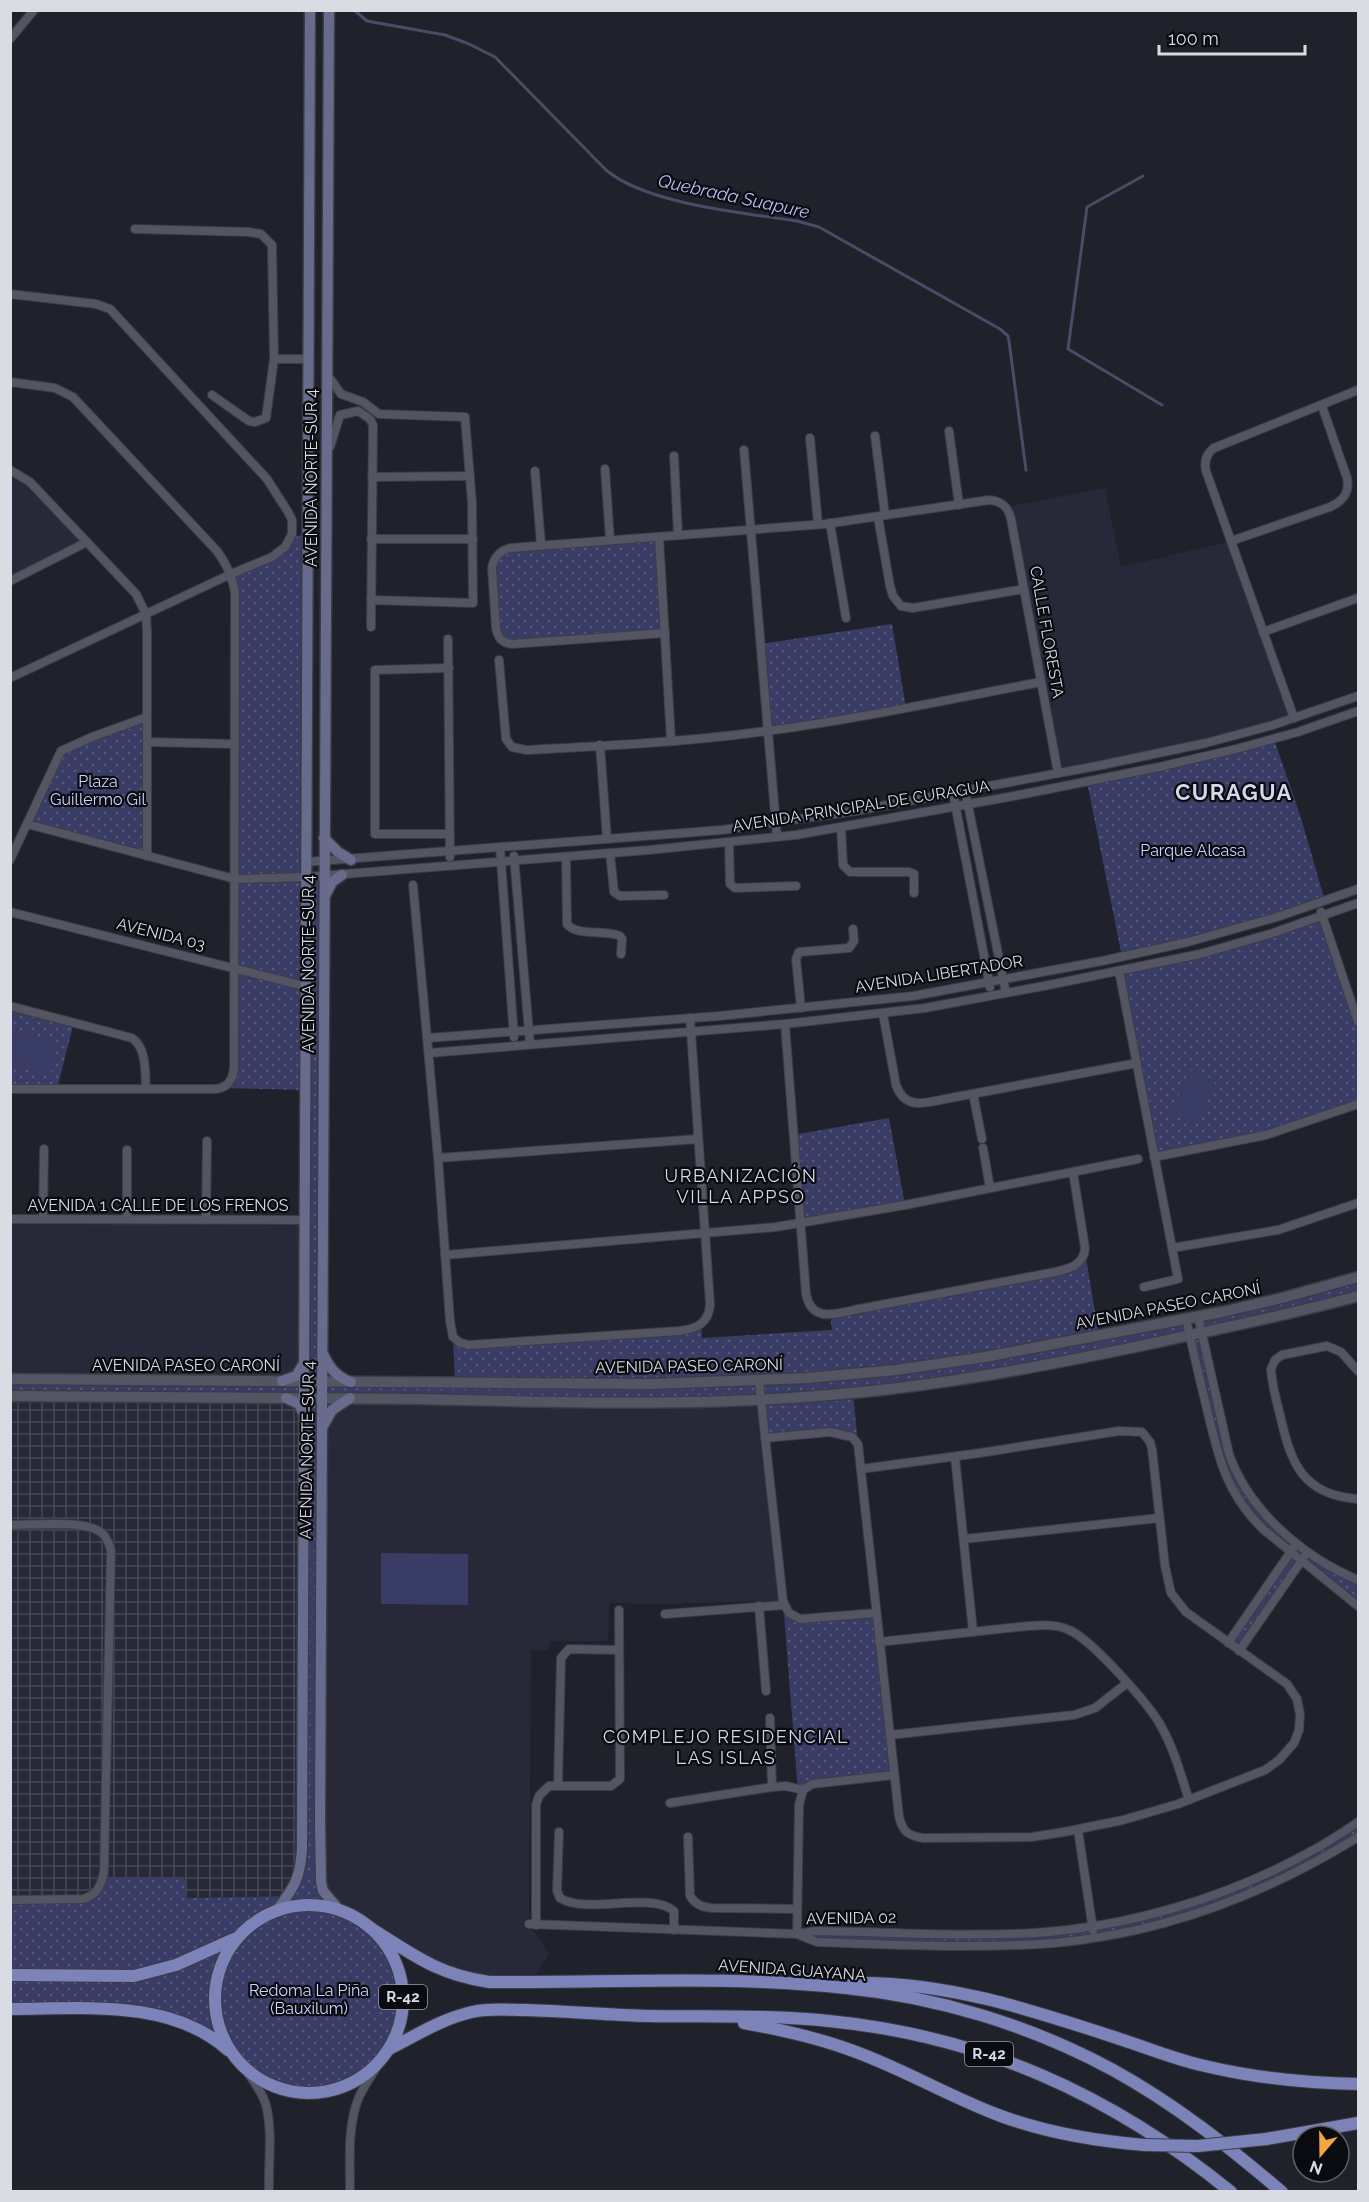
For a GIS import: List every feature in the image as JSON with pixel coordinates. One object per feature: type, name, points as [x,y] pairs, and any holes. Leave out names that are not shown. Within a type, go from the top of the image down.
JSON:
[{"type":"main road","name":"AVENIDA NORTE-SUR 4","points":[[278,1911],[299,1875],[302,1849],[310,10]]},
{"type":"main road","name":"AVENIDA NORTE-SUR 4","points":[[329,10],[323,876],[320,1871],[323,1891],[340,1911]]},
{"type":"main road","points":[[324,837],[338,852],[351,860]]},
{"type":"main road","points":[[323,900],[332,882],[342,874]]},
{"type":"main road","points":[[323,1354],[333,1372],[351,1382]]},
{"type":"main road","points":[[282,1381],[296,1376],[305,1362]]},
{"type":"main road","points":[[286,1398],[299,1404],[304,1416]]},
{"type":"main road","points":[[322,1429],[332,1410],[350,1398]]},
{"type":"main road","name":"R-42","points":[[10,2009],[99,2009],[148,2012],[188,2026],[225,2047],[245,2068],[262,2080],[283,2090],[310,2093],[334,2090],[363,2076],[381,2060],[396,2035],[402,2014],[401,1980],[385,1944],[369,1927],[340,1911],[315,1905],[296,1906],[278,1911],[256,1922],[238,1937],[227,1952],[220,1966],[216,1984],[214,2002],[220,2032],[234,2056]]},
{"type":"main road","name":"AVENIDA GUAYANA","points":[[369,1927],[439,1970],[489,1982],[798,1983],[912,1998],[997,2021],[1059,2044],[1113,2070],[1165,2101],[1210,2132],[1282,2192]]},
{"type":"main road","name":"R-42","points":[[10,1975],[134,1976],[176,1965],[238,1937]]},
{"type":"main road","points":[[798,1983],[879,1982],[953,1991],[1054,2018],[1204,2066],[1259,2076],[1332,2084],[1359,2084]]},
{"type":"main road","name":"R-42","points":[[389,2049],[439,2022],[489,2010],[794,2019],[863,2025],[929,2037],[989,2054],[1055,2080],[1103,2104],[1167,2143],[1231,2192]]},
{"type":"main road","points":[[714,2017],[783,2031],[843,2047],[974,2105],[1035,2127],[1087,2139],[1144,2145],[1198,2146],[1266,2139],[1359,2123]]},
{"type":"street","points":[[10,39],[34,10]]},
{"type":"street","points":[[135,230],[249,232],[265,237],[272,245],[274,359],[266,418],[255,422],[249,421],[212,395]]},
{"type":"street","points":[[10,294],[102,305],[115,313],[272,485],[292,520],[290,539],[285,547],[272,557],[10,678]]},
{"type":"street","points":[[274,359],[308,359]]},
{"type":"street","points":[[326,374],[341,394],[363,402],[381,415],[465,417],[473,539],[473,603],[371,600]]},
{"type":"street","points":[[10,382],[55,388],[74,397],[217,551],[231,574],[235,593],[235,968],[234,1069],[231,1081],[222,1088],[216,1089],[10,1089]]},
{"type":"street","points":[[1294,718],[1206,471],[1205,462],[1208,454],[1218,446],[1359,390]]},
{"type":"street","points":[[326,459],[340,415],[341,394]]},
{"type":"street","points":[[362,412],[363,402]]},
{"type":"street","points":[[1231,541],[1330,507],[1346,494],[1347,478],[1322,406]]},
{"type":"street","points":[[340,415],[345,412],[362,412],[373,425],[371,627]]},
{"type":"street","points":[[665,633],[512,644],[502,640],[496,628],[492,568],[494,560],[505,549],[830,523],[959,505],[949,432]]},
{"type":"street","points":[[875,436],[890,586],[893,596],[901,606],[914,608],[1024,590]]},
{"type":"street","points":[[810,438],[818,524]]},
{"type":"street","points":[[744,450],[777,837]]},
{"type":"street","points":[[674,456],[678,535]]},
{"type":"street","points":[[605,469],[610,540]]},
{"type":"street","points":[[10,470],[30,482],[87,542],[136,594],[146,614],[147,856]]},
{"type":"street","points":[[536,471],[541,545]]},
{"type":"street","points":[[372,477],[470,476]]},
{"type":"street","name":"CALLE FLORESTA","points":[[959,505],[988,500],[998,502],[1008,510],[1058,773]]},
{"type":"street","points":[[830,523],[846,618]]},
{"type":"street","points":[[290,539],[307,533]]},
{"type":"street","points":[[659,537],[671,740]]},
{"type":"street","points":[[372,539],[473,539]]},
{"type":"street","points":[[10,581],[87,542]]},
{"type":"street","points":[[1263,632],[1359,598]]},
{"type":"street","points":[[448,639],[451,866]]},
{"type":"street","points":[[499,660],[507,742],[512,747],[526,750],[767,731],[841,720],[1041,682]]},
{"type":"street","points":[[448,668],[375,670],[375,834],[450,834]]},
{"type":"street","name":"AVENIDA PRINCIPAL DE CURAGUA","points":[[306,862],[513,847],[776,823],[966,791],[1206,743],[1294,718],[1359,696]]},
{"type":"street","name":"AVENIDA PRINCIPAL DE CURAGUA","points":[[27,824],[235,879],[323,876],[566,857],[777,837],[955,807],[1195,759],[1298,732],[1359,711]]},
{"type":"street","points":[[10,860],[62,751],[92,737],[147,717]]},
{"type":"street","points":[[147,742],[235,744]]},
{"type":"street","points":[[600,745],[607,839]]},
{"type":"street","points":[[966,791],[1006,993]]},
{"type":"street","points":[[952,793],[992,996]]},
{"type":"street","points":[[841,827],[843,865],[850,872],[909,872],[914,874],[914,893]]},
{"type":"street","points":[[729,843],[730,884],[735,888],[796,886]]},
{"type":"street","points":[[513,847],[530,1044]]},
{"type":"street","points":[[500,848],[514,1045]]},
{"type":"street","points":[[610,853],[614,892],[620,896],[664,895]]},
{"type":"street","points":[[566,857],[567,924],[571,929],[579,932],[600,931],[620,936],[622,939],[621,954]]},
{"type":"street","points":[[413,885],[452,1333],[455,1340],[463,1344],[689,1330],[701,1325],[708,1316],[710,1310],[690,1018]]},
{"type":"street","name":"AVENIDA LIBERTADOR","points":[[428,1038],[690,1018],[891,999],[1188,942],[1359,889]]},
{"type":"street","points":[[1318,903],[1356,1005],[1359,1022]]},
{"type":"street","name":"AVENIDA LIBERTADOR","points":[[429,1053],[884,1014],[992,996],[1222,948],[1359,903]]},
{"type":"street","name":"AVENIDA 03","points":[[10,912],[304,986]]},
{"type":"street","points":[[801,1008],[796,959],[799,952],[849,948],[854,941],[853,928]]},
{"type":"street","points":[[1119,971],[1178,1279],[1144,1287]]},
{"type":"street","points":[[10,1006],[132,1038],[139,1044],[142,1051],[146,1089]]},
{"type":"street","points":[[884,1014],[896,1084],[904,1098],[916,1103],[1137,1063]]},
{"type":"street","points":[[785,1024],[806,1294],[810,1306],[816,1311],[825,1314],[871,1307],[1055,1272],[1080,1262],[1085,1248],[1073,1172]]},
{"type":"street","points":[[973,1094],[990,1188]]},
{"type":"street","points":[[1154,1157],[1266,1135],[1359,1104]]},
{"type":"street","points":[[438,1158],[698,1139]]},
{"type":"street","points":[[206,1220],[207,1140]]},
{"type":"street","points":[[43,1219],[44,1149]]},
{"type":"street","points":[[127,1149],[127,1219]]},
{"type":"street","points":[[445,1255],[800,1223],[1138,1160]]},
{"type":"street","points":[[1172,1248],[1278,1230],[1359,1203]]},
{"type":"street","name":"AVENIDA 1 CALLE DE LOS FRENOS","points":[[10,1218],[305,1221]]},
{"type":"street","name":"AVENIDA PASEO CARONÍ","points":[[10,1379],[652,1384],[759,1381],[854,1374],[975,1359],[1198,1316],[1282,1298],[1359,1277]]},
{"type":"street","name":"AVENIDA PASEO CARONÍ","points":[[10,1396],[638,1403],[761,1400],[867,1392],[979,1377],[1065,1362],[1202,1333],[1359,1296]]},
{"type":"street","points":[[1198,1316],[1223,1432],[1233,1466],[1257,1506],[1278,1527],[1309,1551],[1359,1580]]},
{"type":"street","points":[[1186,1318],[1217,1450],[1224,1475],[1233,1492],[1250,1516],[1359,1606]]},
{"type":"street","points":[[1359,1371],[1341,1352],[1327,1346],[1282,1355],[1275,1360],[1271,1369],[1283,1428],[1298,1469],[1310,1482],[1327,1492],[1359,1499]]},
{"type":"street","points":[[759,1381],[784,1605],[789,1613],[800,1619],[876,1613]]},
{"type":"street","points":[[765,1438],[819,1432],[847,1435],[858,1444],[894,1775],[900,1824],[905,1833],[914,1837],[1007,1838],[1078,1830],[1189,1800],[1237,1782],[1273,1765],[1286,1754],[1297,1736],[1300,1714],[1293,1692],[1278,1677],[1186,1612],[1171,1593],[1165,1566],[1152,1449],[1147,1436],[1137,1431],[1119,1431],[955,1457],[861,1469]]},
{"type":"street","points":[[955,1457],[973,1632]]},
{"type":"street","points":[[964,1539],[1160,1518]]},
{"type":"street","points":[[10,1525],[80,1525],[102,1532],[111,1550],[102,1882],[92,1897],[72,1900],[10,1900]]},
{"type":"street","points":[[1228,1643],[1297,1542]]},
{"type":"street","points":[[1239,1651],[1309,1551]]},
{"type":"street","points":[[665,1614],[784,1605]]},
{"type":"street","points":[[759,1606],[766,1691]]},
{"type":"street","points":[[619,1610],[620,1779],[611,1786],[558,1785],[549,1786],[543,1791],[536,1805],[532,1925],[797,1934],[799,1805],[803,1790],[812,1784],[894,1775]]},
{"type":"street","points":[[879,1642],[1035,1625],[1071,1630],[1086,1641],[1145,1702],[1160,1724],[1179,1767],[1189,1800]]},
{"type":"street","points":[[558,1785],[561,1658],[569,1649],[620,1650]]},
{"type":"street","points":[[890,1736],[1074,1715],[1095,1708],[1127,1683]]},
{"type":"street","points":[[770,1718],[772,1786]]},
{"type":"street","points":[[670,1803],[772,1786],[803,1790]]},
{"type":"street","name":"AVENIDA 02","points":[[797,1934],[816,1931],[1019,1933],[1092,1925],[1168,1909],[1232,1888],[1298,1858],[1359,1822]]},
{"type":"street","points":[[1350,1828],[1358,1838]]},
{"type":"street","points":[[1078,1830],[1094,1937]]},
{"type":"street","points":[[559,1832],[557,1891],[560,1898],[574,1903],[668,1906],[674,1911],[674,1930]]},
{"type":"street","points":[[688,1837],[690,1896],[694,1902],[712,1908],[797,1909]]},
{"type":"street","name":"AVENIDA 02","points":[[797,1934],[817,1942],[953,1945],[1029,1944],[1094,1937],[1165,1922],[1229,1902],[1281,1881],[1358,1838]]},
{"type":"street","points":[[350,2192],[351,2133],[354,2112],[366,2084],[381,2060]]},
{"type":"street","points":[[245,2068],[266,2104],[269,2132],[269,2192]]},
{"type":"shaded area","points":[[10,470],[87,542],[10,581]]},
{"type":"shaded area","points":[[1105,488],[1121,567],[1231,541],[1294,718],[1058,773],[1006,507]]},
{"type":"shaded area","points":[[11,1219],[305,1220],[305,1381],[11,1379]]},
{"type":"shaded area","points":[[11,1396],[304,1398],[302,1849],[288,1896],[186,1898],[186,1882],[92,1897],[11,1900]]},
{"type":"shaded area","points":[[323,1398],[761,1400],[783,1601],[609,1603],[608,1641],[549,1641],[548,1650],[531,1651],[529,1924],[549,1954],[531,1982],[489,1982],[426,1963],[353,1916],[340,1911],[323,1891]]},
{"type":"green space","name":"Redoma La Piña (Bauxilum)","points":[[307,533],[306,877],[323,876],[323,1382],[455,1382],[453,1337],[459,1342],[523,1342],[701,1325],[702,1338],[832,1330],[830,1314],[1066,1269],[1085,1252],[1099,1335],[1186,1318],[1190,1335],[1201,1333],[1198,1316],[1358,1277],[1358,1296],[1202,1333],[1221,1424],[1249,1495],[1297,1542],[1291,1551],[1302,1560],[1239,1651],[1228,1643],[1291,1552],[1233,1492],[1189,1335],[853,1394],[858,1444],[847,1435],[765,1438],[761,1400],[323,1398],[321,1882],[342,1912],[370,1929],[387,1947],[402,1982],[403,2009],[396,2035],[382,2057],[363,2075],[339,2088],[313,2093],[275,2087],[252,2074],[211,2043],[147,2012],[11,2009],[10,1900],[92,1897],[103,1877],[182,1878],[186,1881],[186,1898],[288,1896],[299,1875],[304,1398],[11,1396],[11,1379],[304,1381],[304,1090],[222,1088],[231,1081],[231,574],[272,557],[290,539]],"holes":[[[305,1381],[323,1382],[322,1398],[305,1398]]]},
{"type":"green space","points":[[659,537],[665,633],[512,644],[497,633],[492,568],[499,553]]},
{"type":"green space","points":[[892,624],[906,708],[767,731],[760,644]]},
{"type":"green space","name":"Plaza Guillermo Gil","points":[[147,717],[147,856],[27,824],[58,756]]},
{"type":"green space","name":"Parque Alcasa","points":[[1274,739],[1301,818],[1325,901],[1122,957],[1087,782]]},
{"type":"green space","points":[[1322,916],[1358,1022],[1358,1104],[1287,1129],[1154,1157],[1119,971],[1200,954]]},
{"type":"green space","points":[[11,1006],[74,1022],[57,1089],[11,1089]]},
{"type":"green space","points":[[11,1030],[58,1042],[50,1075],[11,1066]]},
{"type":"green space","points":[[1189,1070],[1216,1080],[1198,1124],[1171,1114]]},
{"type":"green space","points":[[889,1118],[905,1205],[800,1223],[793,1135]]},
{"type":"green space","points":[[1309,1551],[1358,1580],[1358,1606],[1302,1560]]},
{"type":"green space","points":[[381,1553],[468,1554],[468,1605],[381,1604]]},
{"type":"green space","points":[[783,1601],[792,1616],[876,1613],[894,1775],[807,1787],[799,1805]]},
{"type":"green space","points":[[1358,1822],[1358,1837],[1294,1874],[1165,1922],[1057,1942],[817,1942],[797,1934],[1019,1933],[1139,1916],[1269,1872]]},
{"type":"waterway","name":"Quebrada Suapure","points":[[354,10],[367,21],[445,35],[495,57],[606,170],[624,182],[670,199],[797,221],[819,227],[1000,329],[1008,336],[1009,341],[1026,470]]},
{"type":"waterway","points":[[1143,176],[1087,207],[1068,349],[1162,405]]},
{"type":"district","name":"CURAGUA","points":[[1234,792]]},
{"type":"district","name":"URBANIZACIÓN VILLA APPSO","points":[[741,1185]]},
{"type":"district","name":"COMPLEJO RESIDENCIAL LAS ISLAS","points":[[726,1746]]}]
